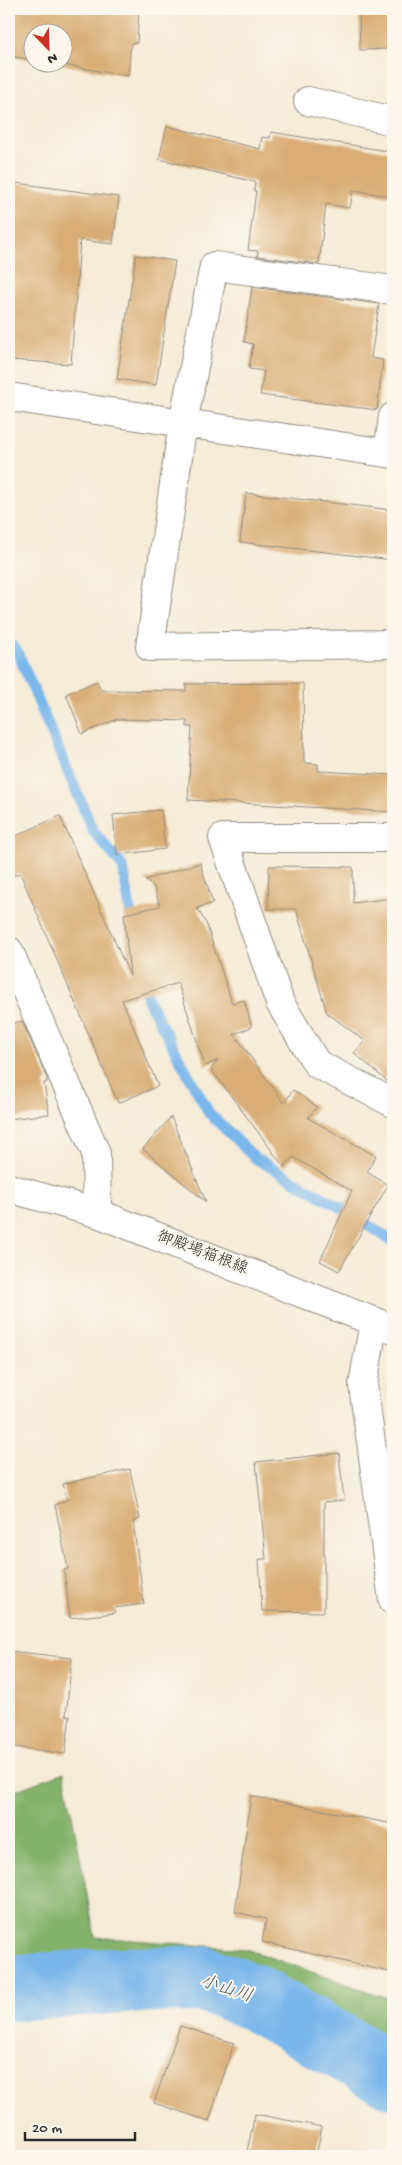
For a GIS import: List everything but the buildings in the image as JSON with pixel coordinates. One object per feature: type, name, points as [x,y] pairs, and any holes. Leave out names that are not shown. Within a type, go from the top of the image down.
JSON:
[{"type":"street","points":[[308,101],[393,121]]},
{"type":"street","points":[[393,290],[214,266],[183,423],[150,647],[393,644]]},
{"type":"street","points":[[9,397],[390,453],[393,417]]},
{"type":"street","points":[[393,838],[223,838],[280,1003],[317,1064],[393,1104]]},
{"type":"street","points":[[9,951],[96,1153],[97,1213]]},
{"type":"street","name":"御殿場箱根線","points":[[9,1188],[97,1213],[384,1325]]},
{"type":"street","points":[[384,1325],[363,1385],[393,1600]]},
{"type":"green space","points":[[64,1772],[95,1937],[246,1949],[393,2000],[393,2097],[190,1990],[9,2008],[9,1793]]},
{"type":"waterway","points":[[9,643],[17,651],[93,831],[123,867],[133,927]]},
{"type":"waterway","points":[[144,979],[148,1000],[209,1113],[255,1158],[352,1214],[393,1242]]},
{"type":"waterway","name":"小山川","points":[[9,1988],[126,1980],[204,1979],[253,1997],[393,2076]]}]
